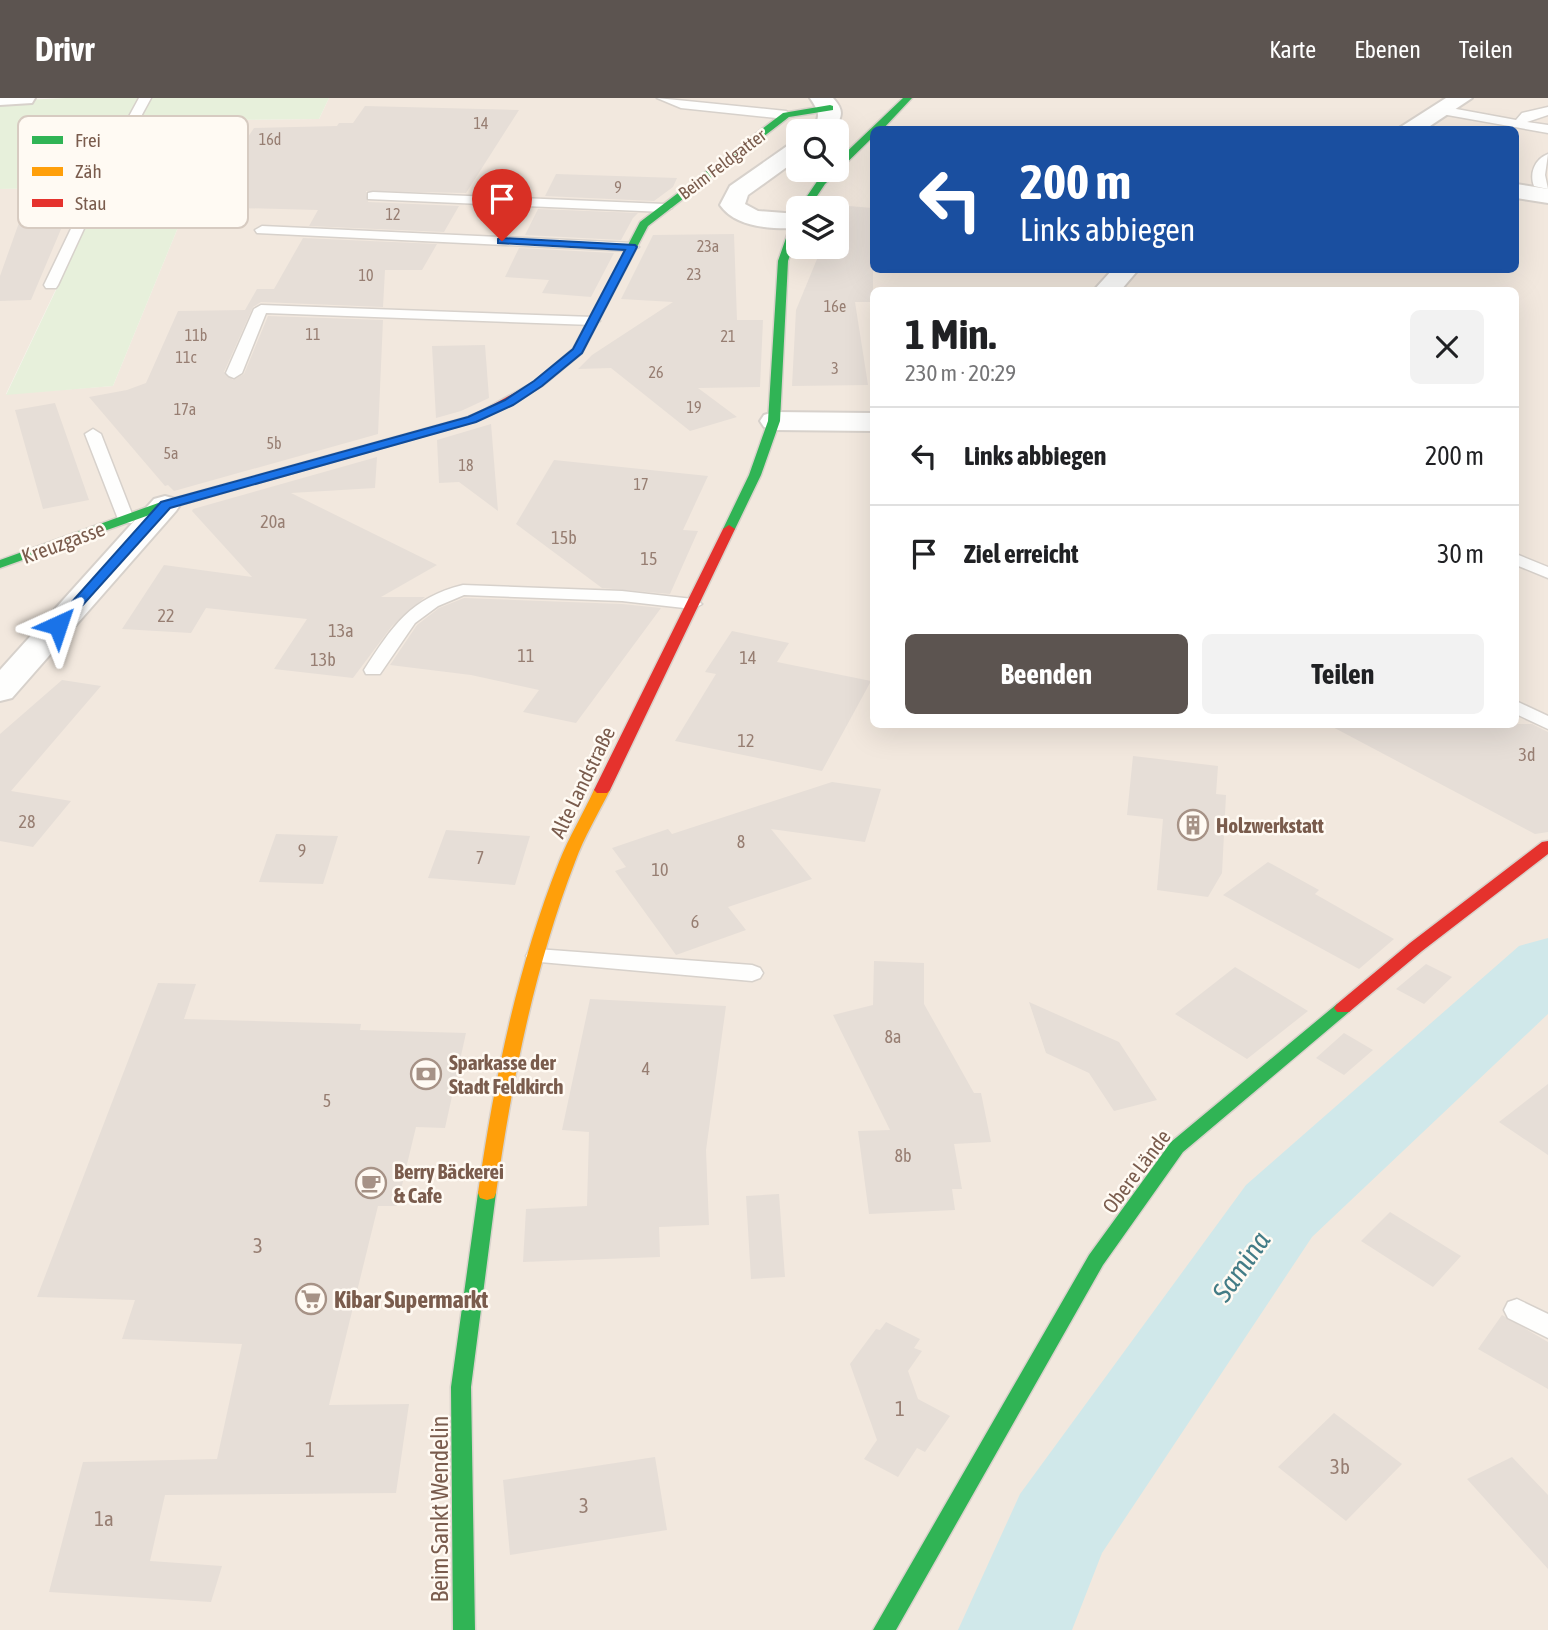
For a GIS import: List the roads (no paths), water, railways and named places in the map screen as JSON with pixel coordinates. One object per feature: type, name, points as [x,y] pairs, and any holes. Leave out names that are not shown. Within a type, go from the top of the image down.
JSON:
[{"type":"street","points":[[0,99],[24,98]]},
{"type":"street","name":"Alte Landstraße","points":[[881,126],[908,98]]},
{"type":"street","points":[[825,103],[830,119]]},
{"type":"street","name":"Beim Feldgatter","points":[[632,247],[644,224],[786,115],[825,103]]},
{"type":"street","points":[[1413,126],[1447,104]]},
{"type":"street","name":"Alte Landstraße","points":[[849,156],[870,137]]},
{"type":"street","points":[[786,157],[738,191],[732,205],[737,211],[756,218],[786,217]]},
{"type":"street","points":[[1519,191],[1548,196]]},
{"type":"street","name":"Kreuzgasse","points":[[0,565],[165,505],[472,419],[509,402],[538,384],[578,351],[632,247]]},
{"type":"street","name":"Alte Landstraße","points":[[461,1387],[496,1116],[537,956],[563,870],[755,475],[774,421],[783,261],[786,253]]},
{"type":"street","points":[[1110,287],[1122,273]]},
{"type":"street","points":[[774,421],[870,422]]},
{"type":"street","name":"Kreuzgasse","points":[[0,691],[165,505]]},
{"type":"street","name":"Obere Lände","points":[[884,1630],[1096,1260],[1177,1147],[1416,947],[1548,846]]},
{"type":"street","name":"Beim Sankt Wendelin","points":[[461,1387],[464,1630]]},
{"type":"lane","points":[[135,116],[145,98]]},
{"type":"lane","points":[[663,98],[681,104],[786,115]]},
{"type":"lane","points":[[1447,104],[1548,129]]},
{"type":"lane","points":[[1520,123],[1525,116],[1548,111]]},
{"type":"lane","points":[[1548,158],[1541,163],[1538,174],[1539,183],[1548,185]]},
{"type":"lane","points":[[373,196],[665,208]]},
{"type":"lane","points":[[51,285],[78,228]]},
{"type":"lane","points":[[261,230],[632,247]]},
{"type":"lane","points":[[234,373],[261,309],[593,321]]},
{"type":"lane","points":[[93,435],[126,519]]},
{"type":"lane","points":[[1519,560],[1548,573]]},
{"type":"lane","points":[[373,670],[404,622],[439,596],[463,590],[622,596],[693,604]]},
{"type":"lane","points":[[1519,708],[1548,723]]},
{"type":"lane","points":[[537,956],[752,973]]},
{"type":"lane","points":[[1517,1310],[1548,1327]]},
{"type":"waterway","name":"Samina","points":[[1015,1630],[1058,1528],[1279,1211],[1548,966]]},
{"type":"place","name":"Holzwerkstatt","points":[[1193,825]]},
{"type":"place","name":"Sparkasse der Stadt Feldkirch","points":[[426,1074]]},
{"type":"place","name":"Berry Bäckerei & Cafe","points":[[371,1183]]},
{"type":"place","name":"Kibar Supermarkt","points":[[311,1299]]}]
